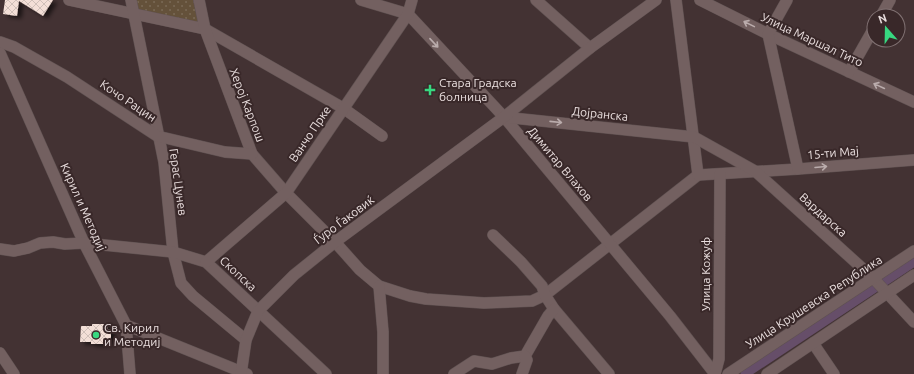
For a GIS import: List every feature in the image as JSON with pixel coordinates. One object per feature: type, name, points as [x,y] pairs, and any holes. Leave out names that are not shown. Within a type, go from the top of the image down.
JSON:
[{"type":"street","points":[[69,0],[205,29],[343,108],[382,136]]},
{"type":"street","name":"Герас Цунев","points":[[131,0],[157,136],[164,162],[173,252],[181,283],[193,296],[246,340]]},
{"type":"street","name":"Херој Карпош","points":[[199,0],[205,29],[252,154],[286,193],[335,242],[360,270],[379,286]]},
{"type":"street","points":[[361,0],[408,14]]},
{"type":"street","name":"Ванчо Прке","points":[[206,262],[286,193],[408,14],[412,0]]},
{"type":"street","points":[[536,0],[590,48]]},
{"type":"street","name":"Ѓуро Ѓаковиќ","points":[[243,373],[246,340],[258,311],[294,275],[335,242],[504,117],[590,48],[656,0]]},
{"type":"street","points":[[383,374],[383,332],[379,286],[410,296],[426,299],[484,303],[532,301],[545,295],[698,175],[676,0]]},
{"type":"street","name":"Улица Маршал Тито","points":[[700,0],[768,34],[914,102]]},
{"type":"street","points":[[788,0],[768,34],[798,169]]},
{"type":"street","name":"Димитар Влахов","points":[[408,14],[504,117],[670,316],[715,374]]},
{"type":"street","name":"Кочо Рацин","points":[[0,42],[14,47],[68,77],[157,136],[225,152],[252,154]]},
{"type":"street","points":[[849,72],[866,42]]},
{"type":"street","name":"Кирил и Методиј","points":[[0,53],[84,243],[126,325],[130,374]]},
{"type":"street","name":"Дојранска","points":[[504,117],[694,137]]},
{"type":"street","name":"Вардарска","points":[[694,137],[755,171],[888,292]]},
{"type":"street","name":"15-ти Мај","points":[[698,175],[914,160]]},
{"type":"street","name":"Улица Кожуф","points":[[715,374],[719,360],[720,174]]},
{"type":"street","points":[[493,235],[542,286],[545,295],[554,309],[609,374]]},
{"type":"street","name":"Скопска","points":[[0,249],[14,251],[28,248],[40,243],[52,242],[65,244],[84,243],[173,252],[206,262],[326,374]]},
{"type":"street","name":"Улица Крушевска Република","points":[[728,374],[914,251]]},
{"type":"street","points":[[767,374],[914,275]]},
{"type":"street","points":[[888,292],[914,322]]},
{"type":"street","points":[[522,374],[527,360],[525,356],[548,316],[554,309]]},
{"type":"street","points":[[126,325],[243,373]]},
{"type":"street","points":[[813,343],[834,374]]},
{"type":"street","points":[[0,353],[14,374]]},
{"type":"street","points":[[454,374],[474,361],[492,364],[511,358],[525,356]]},
{"type":"shaded area","points":[[136,0],[199,0],[205,29],[139,11]]},
{"type":"building","points":[[5,0],[53,0],[43,16],[19,1],[17,16],[3,14]]},
{"type":"building","name":"Св. Кирил и Методиј","points":[[92,324],[108,324],[108,329],[111,330],[111,339],[109,340],[109,344],[91,344],[91,342],[80,342],[81,326],[92,326]]},
{"type":"waterway","points":[[745,374],[914,262]]},
{"type":"place","name":"Стара Градска болница","points":[[430,90]]},
{"type":"place","name":"Св. Кирил и Методиј","points":[[96,335]]}]
